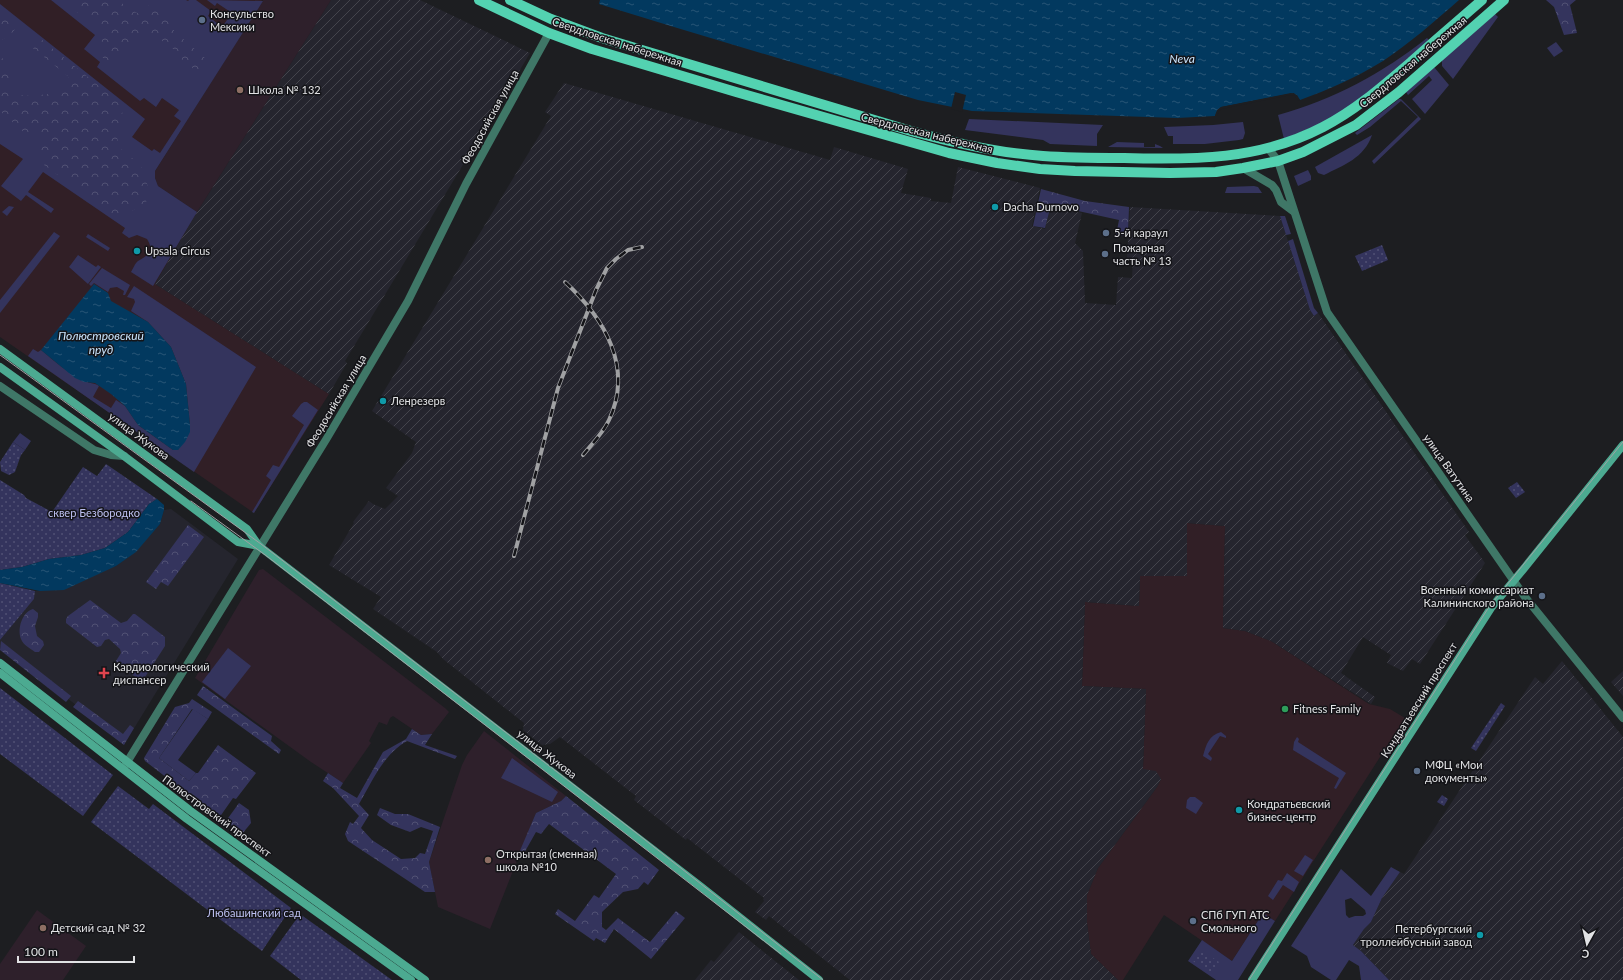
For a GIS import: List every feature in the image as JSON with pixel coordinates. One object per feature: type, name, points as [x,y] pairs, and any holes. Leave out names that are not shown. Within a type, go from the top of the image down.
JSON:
[{"type":"main road","name":"Свердловская набережная","points":[[479,0],[549,33],[592,49],[908,143],[949,153],[997,163],[1040,169],[1075,171],[1216,172],[1278,161],[1303,152],[1356,125],[1399,92],[1504,0]]},
{"type":"main road","name":"Свердловская набережная","points":[[510,0],[551,19],[602,38],[911,131],[949,141],[1000,151],[1042,156],[1163,159],[1204,158],[1244,154],[1293,140],[1322,127],[1348,112],[1376,92],[1482,0]]},
{"type":"main road","name":"улица Жукова","points":[[0,349],[247,529],[259,546],[819,980]]},
{"type":"main road","name":"улица Жукова","points":[[0,367],[124,456],[238,542],[259,546]]},
{"type":"main road","name":"Кондратьевский проспект","points":[[1252,980],[1491,608],[1623,445]]},
{"type":"main road","name":"Полюстровский проспект","points":[[0,662],[199,827],[411,980]]},
{"type":"main road","name":"Полюстровский проспект","points":[[0,673],[125,766],[192,812],[425,980]]},
{"type":"street","name":"Феодосийская улица","points":[[125,766],[259,546],[327,438],[408,301],[466,184],[549,33]]},
{"type":"street","name":"улица Ватутина","points":[[1268,148],[1278,161],[1327,312],[1514,581],[1623,718]]},
{"type":"street","name":"улица Ватутина","points":[[1243,168],[1272,185],[1281,202],[1293,211]]},
{"type":"street","points":[[0,386],[87,446],[101,453],[124,456]]},
{"type":"shaded area","points":[[0,0],[262,0],[155,171],[155,178],[158,186],[197,212],[155,284],[329,394],[254,513],[0,337]]},
{"type":"shaded area","name":"Школа № 132","points":[[263,0],[331,0],[197,212],[158,186],[155,178],[155,171]]},
{"type":"shaded area","points":[[331,0],[420,0],[530,53],[345,361],[347,363],[329,394],[155,284],[197,212]]},
{"type":"shaded area","points":[[564,83],[830,160],[834,147],[908,169],[901,193],[931,198],[931,201],[951,203],[958,167],[1040,188],[1032,226],[1045,229],[1051,205],[1082,213],[1075,243],[1083,251],[1085,303],[1116,305],[1118,277],[1132,278],[1133,259],[1127,258],[1130,207],[1280,216],[1310,310],[1314,316],[1318,313],[1469,532],[1465,535],[1485,563],[1420,664],[1412,659],[1403,671],[1387,663],[1391,655],[1363,637],[1341,673],[1375,697],[1371,704],[1271,641],[1245,631],[1223,628],[1225,526],[1187,523],[1187,576],[1140,576],[1139,606],[1085,602],[1082,686],[1146,689],[1143,769],[1156,771],[1161,779],[1157,787],[1098,868],[1087,895],[1087,923],[1091,954],[1118,980],[850,980],[769,916],[766,920],[755,912],[764,901],[764,898],[687,838],[686,840],[634,800],[636,796],[560,737],[550,744],[542,745],[523,730],[524,723],[443,659],[437,652],[373,609],[381,597],[329,565],[354,523],[353,522],[369,501],[385,509],[398,496],[386,488],[412,453],[416,442],[372,411],[551,116],[545,112]]},
{"type":"shaded area","points":[[171,509],[238,559],[125,743],[0,646],[0,640],[34,599],[35,591],[40,591],[116,566],[136,551],[160,524],[164,510]]},
{"type":"shaded area","points":[[1187,523],[1225,526],[1223,628],[1245,631],[1271,641],[1369,704],[1390,709],[1405,718],[1275,921],[1263,913],[1232,961],[1164,915],[1123,980],[1118,980],[1091,954],[1087,923],[1087,895],[1098,868],[1157,787],[1161,779],[1143,769],[1146,689],[1082,686],[1085,602],[1139,606],[1140,576],[1187,576]]},
{"type":"shaded area","points":[[263,569],[445,708],[449,712],[432,734],[421,735],[393,716],[390,718],[387,725],[379,722],[369,741],[371,743],[343,783],[311,762],[195,678],[259,570]]},
{"type":"shaded area","points":[[1562,661],[1623,737],[1623,980],[1389,980],[1361,951],[1353,945],[1371,922],[1382,898],[1400,872],[1404,874],[1535,677],[1543,684]]},
{"type":"shaded area","points":[[1623,671],[1623,696],[1611,682]]},
{"type":"shaded area","points":[[484,731],[566,796],[561,801],[536,813],[490,929],[438,907],[429,862],[462,765],[467,755]]},
{"type":"shaded area","name":"Детский сад № 32","points":[[37,910],[86,946],[63,980],[0,980],[0,964]]},
{"type":"shaded area","points":[[739,932],[799,980],[695,980],[711,960],[714,962]]},
{"type":"green space","points":[[51,0],[196,0],[211,11],[208,16],[222,27],[232,13],[217,3],[215,6],[207,0],[263,1],[155,171],[155,178],[158,186],[197,212],[153,286],[131,272],[137,262],[149,253],[150,247],[147,239],[137,235],[129,238],[122,233],[125,228],[43,172],[28,192],[54,209],[51,213],[26,195],[21,201],[1,186],[23,159],[0,144],[0,4],[145,119],[132,137],[152,151],[154,149],[160,153],[181,121],[174,116],[179,110],[162,98],[156,107],[144,98],[140,101],[97,67],[100,62],[84,49],[95,35]]},
{"type":"green space","points":[[70,0],[117,0],[137,13],[143,12],[149,5],[155,5],[173,21],[174,31],[206,59],[202,68],[195,70],[180,58],[176,51],[150,32],[143,31],[126,53],[119,53],[112,61],[108,62],[100,55],[102,39],[98,29],[69,5]]},
{"type":"green space","points":[[1546,0],[1576,0],[1570,5],[1577,33],[1564,35],[1554,7]]},
{"type":"green space","points":[[0,13],[5,13],[17,22],[14,31],[0,41]]},
{"type":"green space","points":[[1495,14],[1498,17],[1453,79],[1442,66],[1442,60]]},
{"type":"green space","points":[[32,35],[36,35],[120,103],[123,116],[117,134],[119,144],[125,153],[138,161],[140,164],[146,179],[150,197],[145,203],[125,215],[112,214],[44,165],[38,153],[43,139],[37,134],[27,135],[0,111],[0,59],[2,58],[9,66],[11,72],[10,90],[19,95],[33,96],[57,92],[69,77],[29,45]]},
{"type":"green space","points":[[1427,38],[1430,41],[1391,75],[1360,99],[1326,120],[1284,139],[1278,115],[1318,102],[1357,84],[1393,63]]},
{"type":"green space","points":[[1556,42],[1563,51],[1554,57],[1547,48]]},
{"type":"green space","points":[[1434,67],[1449,85],[1425,114],[1412,99],[1432,80],[1429,76],[1408,95],[1406,92]]},
{"type":"green space","points":[[1401,99],[1421,119],[1374,164],[1372,161],[1418,117],[1401,101],[1370,127],[1357,135],[1355,133]]},
{"type":"green space","points":[[969,119],[1103,125],[1097,134],[1097,146],[1050,144],[1043,140],[965,130]]},
{"type":"green space","points":[[1243,122],[1245,133],[1243,139],[1205,144],[1173,144],[1173,136],[1168,136],[1164,127],[1213,125]]},
{"type":"green space","points":[[1372,135],[1364,150],[1352,160],[1324,175],[1318,173],[1315,167]]},
{"type":"green space","points":[[1117,142],[1144,143],[1144,147],[1155,147],[1155,144],[1163,148],[1108,147]]},
{"type":"green space","points":[[1308,170],[1311,180],[1298,186],[1294,176]]},
{"type":"green space","points":[[1227,187],[1258,187],[1262,193],[1225,193]]},
{"type":"green space","points":[[1041,189],[1085,201],[1129,207],[1128,236],[1116,235],[1119,220],[1051,205],[1045,228],[1033,226]]},
{"type":"green space","points":[[9,206],[14,207],[7,216],[2,212]]},
{"type":"green space","points":[[1280,216],[1285,216],[1291,234],[1286,235]]},
{"type":"green space","points":[[54,232],[60,236],[0,313],[0,300]]},
{"type":"green space","points":[[88,234],[110,248],[108,251],[86,237]]},
{"type":"green space","points":[[1293,239],[1314,308],[1318,313],[1314,316],[1310,310],[1288,241]]},
{"type":"green space","points":[[1382,245],[1388,260],[1362,271],[1355,256]]},
{"type":"green space","points":[[78,255],[96,267],[98,265],[101,267],[88,284],[69,267]]},
{"type":"green space","points":[[102,268],[130,285],[125,295],[123,295],[124,291],[117,287],[110,288],[108,292],[94,283],[91,286],[89,284]]},
{"type":"green space","points":[[134,286],[256,367],[194,472],[28,356],[33,349],[38,352],[41,350],[76,377],[99,386],[93,397],[111,408],[116,400],[125,406],[138,425],[173,450],[178,450],[190,425],[186,384],[171,347],[148,322],[131,311],[135,302],[134,299],[127,297]]},
{"type":"green space","points":[[304,402],[307,402],[318,410],[254,513],[252,512],[271,480],[266,476],[273,465],[279,467],[304,425],[292,416]]},
{"type":"green space","points":[[20,433],[31,441],[25,450],[13,442]]},
{"type":"green space","points":[[13,442],[25,450],[21,455],[15,472],[9,475],[1,471],[0,462]]},
{"type":"green space","name":"сквер Безбородко","points":[[106,464],[157,499],[149,504],[128,532],[105,548],[81,555],[49,559],[22,567],[0,570],[0,480],[24,495],[26,498],[52,512],[83,467],[97,476]]},
{"type":"green space","points":[[1517,482],[1525,492],[1516,498],[1508,488]]},
{"type":"green space","points":[[188,525],[204,537],[168,586],[161,582],[156,589],[146,582]]},
{"type":"green space","points":[[0,583],[35,591],[34,599],[0,640]]},
{"type":"green space","points":[[90,600],[121,623],[127,621],[133,614],[135,614],[165,637],[165,646],[145,677],[138,679],[118,664],[116,661],[121,653],[120,649],[109,639],[105,640],[101,646],[97,647],[66,623],[68,616]]},
{"type":"green space","points":[[33,609],[38,613],[35,626],[37,636],[43,641],[44,645],[39,652],[35,652],[25,645],[20,635],[20,626],[23,617]]},
{"type":"green space","points":[[1,641],[71,696],[66,702],[0,650]]},
{"type":"green space","points":[[228,648],[251,666],[225,699],[202,682]]},
{"type":"green space","points":[[203,686],[272,736],[271,741],[281,750],[279,754],[197,695]]},
{"type":"green space","points":[[0,688],[113,775],[83,816],[0,754]]},
{"type":"green space","points":[[192,699],[212,712],[208,719],[192,709],[159,758],[189,781],[196,773],[198,773],[218,745],[256,773],[236,799],[233,798],[219,818],[145,761],[144,758],[175,707],[189,703]]},
{"type":"green space","points":[[78,701],[123,734],[130,725],[134,728],[124,745],[73,707]]},
{"type":"green space","points":[[1501,703],[1505,706],[1476,751],[1471,748]]},
{"type":"green space","points":[[193,709],[208,719],[178,760],[196,773],[189,781],[159,758]]},
{"type":"green space","points":[[412,729],[421,735],[432,734],[425,745],[457,756],[455,759],[407,741],[391,753],[379,769],[359,804],[369,815],[361,828],[372,840],[401,859],[415,858],[420,853],[425,854],[433,831],[421,827],[410,832],[391,825],[377,815],[380,808],[395,814],[408,814],[440,827],[429,862],[435,892],[425,892],[348,841],[345,834],[350,822],[353,824],[359,816],[333,788],[323,781],[328,773],[343,783],[340,788],[357,798],[383,752],[406,739]]},
{"type":"green space","points":[[1221,732],[1226,736],[1226,738],[1220,736],[1208,754],[1212,758],[1211,761],[1203,756],[1205,748],[1214,735]]},
{"type":"green space","points":[[1297,737],[1299,739],[1298,742],[1346,773],[1336,789],[1334,788],[1339,778],[1293,750],[1294,742]]},
{"type":"green space","points":[[512,758],[558,792],[552,802],[501,778]]},
{"type":"green space","name":"Любашинский сад","points":[[118,786],[149,809],[153,804],[291,908],[262,951],[91,822]]},
{"type":"green space","points":[[1442,795],[1448,799],[1444,806],[1437,802]]},
{"type":"green space","points":[[566,796],[659,870],[648,885],[644,882],[638,889],[623,892],[602,912],[602,927],[606,930],[618,918],[650,942],[676,911],[685,918],[651,959],[614,929],[605,943],[596,938],[594,941],[555,914],[558,909],[575,921],[594,895],[599,898],[616,874],[549,824],[541,834],[536,832],[523,855],[519,853],[536,813],[561,801]]},
{"type":"green space","points":[[1190,797],[1195,797],[1203,803],[1196,814],[1186,808],[1187,800]]},
{"type":"green space","points":[[239,803],[249,810],[251,823],[242,834],[226,821]]},
{"type":"green space","points":[[1305,855],[1313,860],[1303,876],[1294,871]]},
{"type":"green space","points":[[1391,867],[1400,872],[1382,898],[1371,922],[1353,945],[1361,951],[1389,980],[1361,980],[1359,966],[1349,960],[1336,980],[1331,980],[1311,967],[1307,956],[1291,946],[1341,869],[1371,896]],"holes":[[[1351,898],[1365,910],[1366,914],[1363,916],[1349,918],[1346,915],[1345,900]]]},
{"type":"green space","points":[[1287,873],[1299,882],[1294,892],[1283,885],[1273,900],[1268,896],[1278,880],[1282,881]]},
{"type":"green space","points":[[1263,913],[1275,921],[1238,980],[1216,980],[1188,961],[1202,940],[1232,961]]},
{"type":"green space","name":"Любашинский сад","points":[[300,914],[392,980],[301,980],[270,956]]},
{"type":"green space","points":[[1200,949],[1219,962],[1211,974],[1193,961]]},
{"type":"water","name":"Neva","points":[[600,0],[1459,0],[1432,24],[1383,61],[1353,78],[1321,92],[1300,100],[1294,93],[1221,107],[1215,116],[1177,118],[972,111],[918,100],[599,4]]},
{"type":"water","name":"Полюстровский пруд","points":[[94,284],[108,293],[111,301],[148,322],[171,347],[186,384],[190,425],[190,432],[185,442],[178,450],[173,450],[138,425],[125,406],[111,394],[95,383],[84,382],[75,378],[41,350]]},
{"type":"water","points":[[157,499],[164,505],[160,524],[136,552],[116,566],[64,590],[40,591],[0,583],[0,570],[22,567],[49,559],[81,555],[105,548],[128,532],[149,504]]},
{"type":"pier","points":[[955,92],[966,95],[962,112],[951,109]]},
{"type":"pier","points":[[1291,93],[1297,95],[1300,100],[1298,101],[1295,96],[1291,95],[1222,109],[1219,111],[1217,116],[1215,116],[1217,110],[1221,107]]},
{"type":"tram line","points":[[0,355],[261,544],[635,832],[823,980]]},
{"type":"tram line","points":[[1249,980],[1489,607],[1623,442]]},
{"type":"tram line","points":[[191,501],[268,557],[781,954]]},
{"type":"railway","points":[[514,556],[558,388],[596,290],[607,268],[616,259],[628,250],[642,247]]},
{"type":"railway","points":[[565,282],[592,311],[603,328],[611,345],[616,363],[618,381],[616,400],[607,425],[583,455]]},
{"type":"place","name":"Консульство Мексики","points":[[202,20]]},
{"type":"place","name":"Школа № 132","points":[[240,90]]},
{"type":"place","name":"Dacha Durnovo","points":[[995,207]]},
{"type":"place","name":"5-й караул","points":[[1106,233]]},
{"type":"place","name":"Upsala Circus","points":[[137,251]]},
{"type":"place","name":"Пожарная часть № 13","points":[[1105,254]]},
{"type":"place","name":"Ленрезерв","points":[[383,401]]},
{"type":"place","name":"Военный комиссариат Калининского района","points":[[1542,596]]},
{"type":"place","name":"Кардиологический диспансер","points":[[104,673]]},
{"type":"place","name":"Fitness Family","points":[[1285,709]]},
{"type":"place","name":"МФЦ «Мои документы»","points":[[1417,771]]},
{"type":"place","name":"Кондратьевский бизнес-центр","points":[[1239,810]]},
{"type":"place","name":"Открытая (сменная) школа №10","points":[[488,860]]},
{"type":"place","name":"СПб ГУП АТС Смольного","points":[[1193,921]]},
{"type":"place","name":"Детский сад № 32","points":[[43,928]]},
{"type":"place","name":"Петербургский троллейбусный завод","points":[[1480,935]]}]
